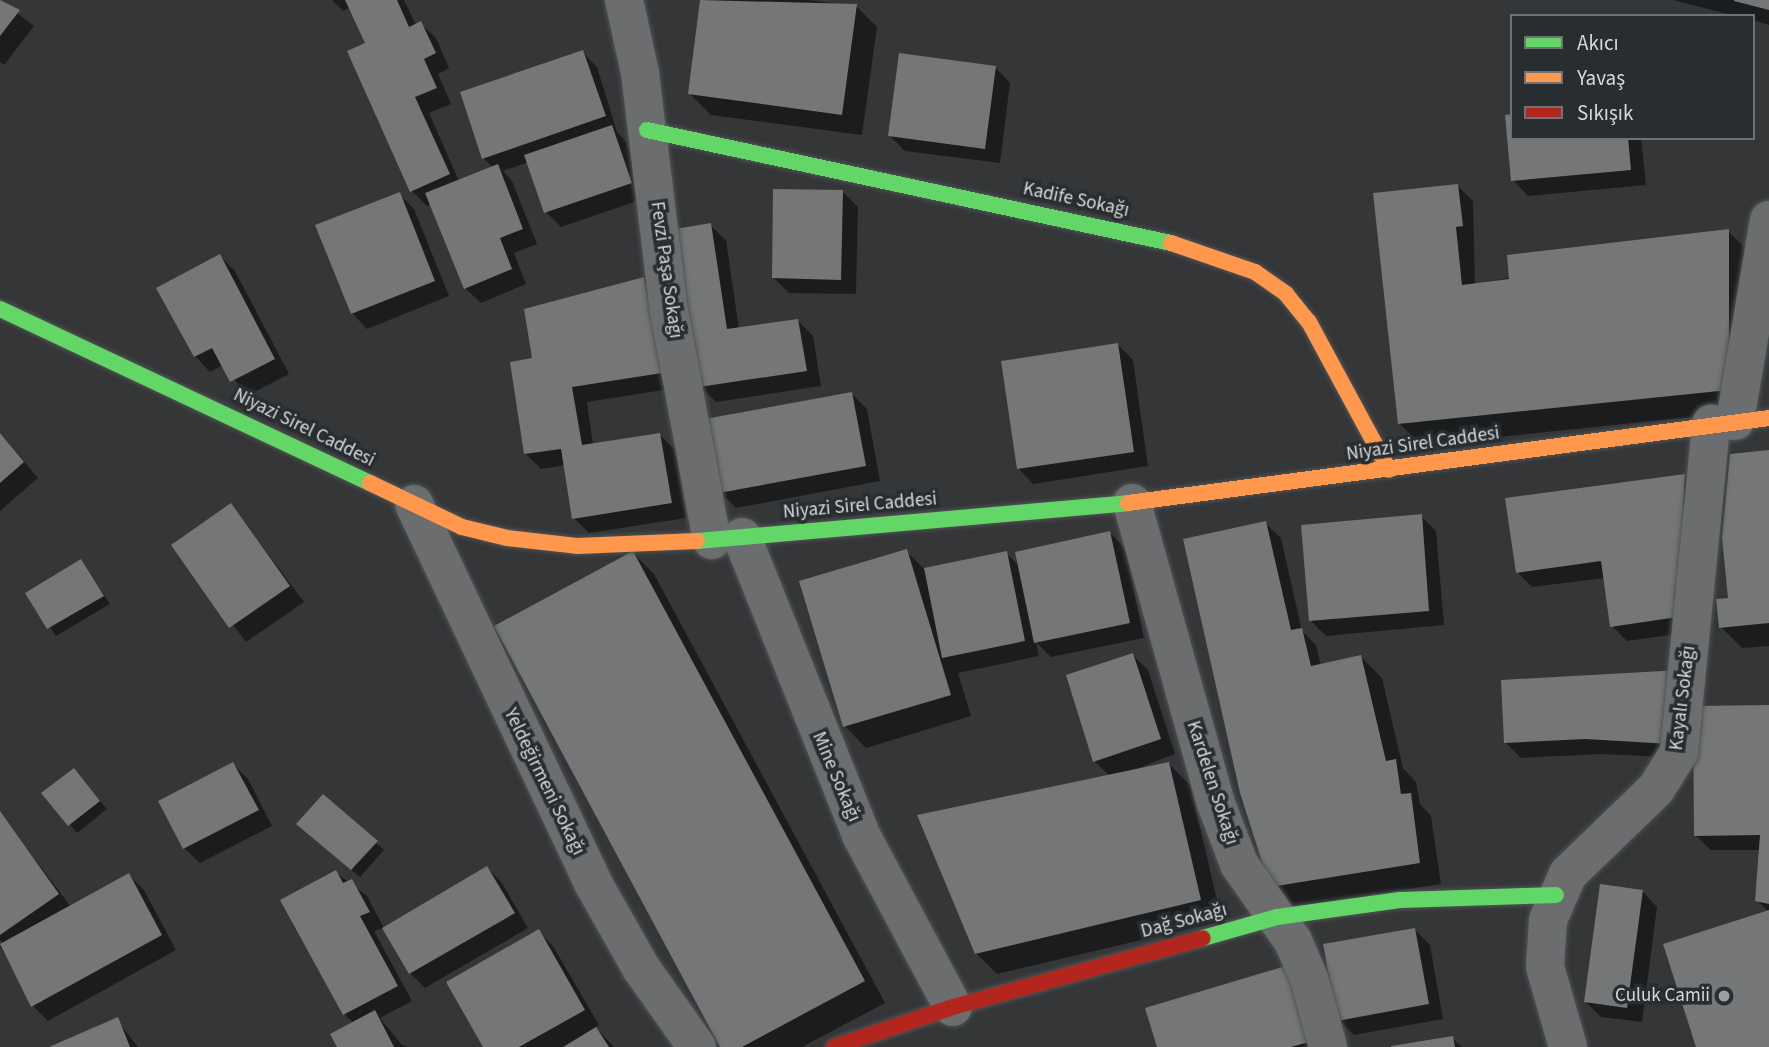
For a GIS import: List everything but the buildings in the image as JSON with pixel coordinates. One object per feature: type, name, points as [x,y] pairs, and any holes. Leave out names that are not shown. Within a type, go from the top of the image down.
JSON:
[{"type":"street","name":"Fevzi Paşa Sokağı","points":[[624,0],[647,130],[669,311],[727,538]]},
{"type":"street","name":"Kadife Sokağı","points":[[647,130],[1162,240],[1255,272],[1286,294],[1309,321],[1390,471]]},
{"type":"street","name":"Kayalı Sokağı","points":[[1568,1047],[1550,991],[1543,945],[1556,895],[1584,856],[1656,789],[1679,752],[1738,421],[1769,220]]},
{"type":"street","name":"Niyazi Sirel Caddesi","points":[[0,309],[102,353],[462,527],[507,538],[577,545],[727,538],[1132,503],[1390,471],[1738,421]]},
{"type":"street","name":"Kardelen Sokağı","points":[[1132,503],[1215,801],[1239,864],[1277,917],[1310,978],[1328,1047]]},
{"type":"street","name":"Yeldeğirmeni Sokağı","points":[[414,504],[593,883],[641,968],[696,1047]]},
{"type":"street","name":"Mine Sokağı","points":[[727,538],[861,835],[953,1007]]},
{"type":"street","name":"Dağ Sokağı","points":[[834,1047],[953,1007],[1277,917],[1400,901],[1556,895]]},
{"type":"traffic: fast","points":[[647,130],[1171,243]]},
{"type":"traffic: fast","points":[[0,309],[370,483]]},
{"type":"traffic: fast","points":[[697,541],[1128,503]]},
{"type":"traffic: fast","points":[[1203,938],[1277,917],[1400,900],[1556,895]]},
{"type":"traffic: slow","points":[[1171,243],[1255,272],[1286,294],[1309,322],[1389,470]]},
{"type":"traffic: slow","points":[[1128,503],[1769,418]]},
{"type":"traffic: slow","points":[[370,483],[462,527],[507,538],[577,546],[697,541]]},
{"type":"traffic: jam","points":[[834,1047],[953,1007],[1203,938]]},
{"type":"place","name":"Culuk Camii","points":[[1724,996]]}]
